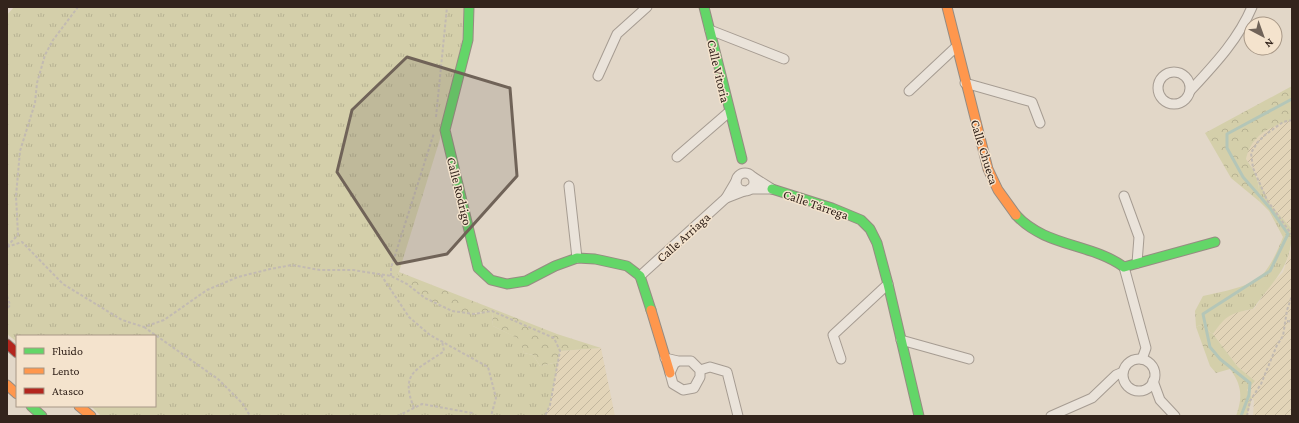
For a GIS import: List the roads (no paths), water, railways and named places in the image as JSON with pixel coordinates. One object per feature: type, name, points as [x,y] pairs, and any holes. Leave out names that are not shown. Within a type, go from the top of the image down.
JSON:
[{"type":"main road","name":"Calle Rodrigo","points":[[469,7],[468,40],[445,130],[478,268],[491,280],[507,284],[526,281],[555,266],[577,258],[595,259],[627,266],[640,276]]},
{"type":"main road","name":"Calle Vitoria","points":[[704,7],[729,112],[742,159]]},
{"type":"main road","name":"Calle Chueca","points":[[947,7],[988,169],[996,188],[1010,209],[1026,224],[1046,237],[1113,259],[1124,267]]},
{"type":"main road","name":"Calle Tárrega","points":[[772,189],[832,208],[861,220],[870,229],[877,243],[888,284],[919,416]]},
{"type":"main road","points":[[1124,267],[1215,242]]},
{"type":"main road","points":[[640,276],[670,373]]},
{"type":"main road","points":[[7,344],[16,352]]},
{"type":"main road","points":[[7,385],[16,393]]},
{"type":"main road","points":[[32,407],[42,416]]},
{"type":"main road","points":[[74,407],[82,416]]},
{"type":"main road","points":[[80,407],[91,416]]},
{"type":"street","points":[[598,76],[617,34],[647,7]]},
{"type":"street","points":[[1190,91],[1223,56],[1246,20],[1252,7]]},
{"type":"street","name":"Calle Vitoria","points":[[710,30],[784,59]]},
{"type":"street","points":[[909,91],[956,47]]},
{"type":"street","points":[[965,83],[1032,102],[1040,123]]},
{"type":"street","name":"Calle Vitoria","points":[[677,158],[729,112]]},
{"type":"street","points":[[737,179],[743,173],[752,176],[754,184],[747,190],[738,188],[737,179],[742,159]]},
{"type":"street","name":"Calle Vitoria","points":[[742,159],[752,176]]},
{"type":"street","name":"Calle Tárrega","points":[[752,176],[772,189]]},
{"type":"street","name":"Calle Arriaga","points":[[640,276],[726,198],[737,179]]},
{"type":"street","points":[[570,186],[577,258]]},
{"type":"street","name":"Calle Tárrega","points":[[747,190],[772,189]]},
{"type":"street","name":"Calle Arriaga","points":[[726,198],[747,190]]},
{"type":"street","points":[[1124,196],[1139,237],[1137,263]]},
{"type":"street","points":[[1124,267],[1146,348],[1142,359]]},
{"type":"street","points":[[841,360],[833,335],[888,284]]},
{"type":"street","points":[[901,340],[969,359]]},
{"type":"street","points":[[665,358],[678,362]]},
{"type":"street","points":[[1051,416],[1092,398],[1116,375],[1123,372],[1130,362],[1142,359],[1151,365],[1154,370],[1153,381],[1160,400],[1175,416]]},
{"type":"street","points":[[684,360],[691,361],[700,370],[698,383],[689,390],[677,388],[670,379],[670,373],[674,364],[684,360]]},
{"type":"street","points":[[700,370],[710,367],[727,372],[738,416]]},
{"type":"street","points":[[1123,372],[1125,383],[1134,390],[1145,389],[1153,381]]},
{"type":"waterway","points":[[1241,416],[1249,395],[1250,383],[1220,359],[1210,347],[1203,314],[1270,271],[1288,234],[1270,208],[1243,177],[1227,148],[1227,134],[1292,99]]}]
